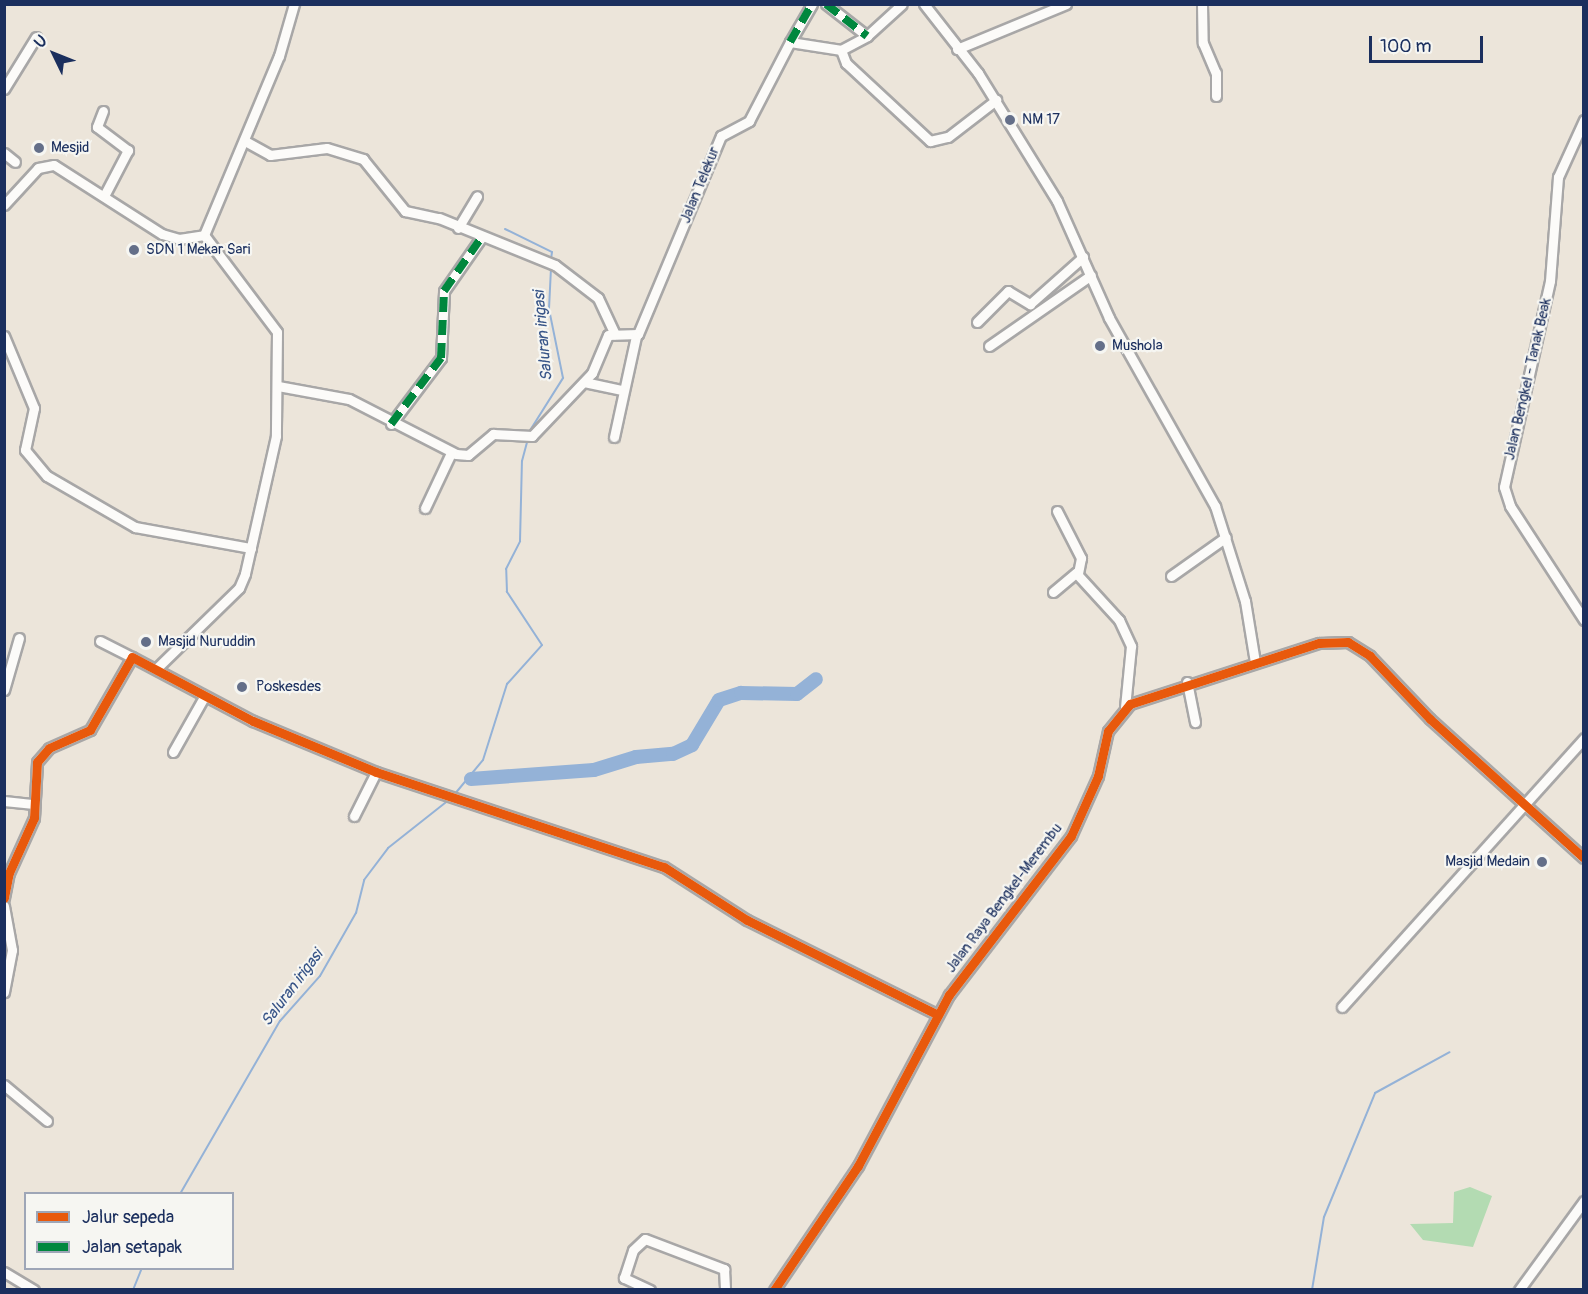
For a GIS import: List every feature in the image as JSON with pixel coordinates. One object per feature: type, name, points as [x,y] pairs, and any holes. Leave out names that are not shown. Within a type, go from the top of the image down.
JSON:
[{"type":"street","points":[[204,235],[244,141],[294,4]]},
{"type":"street","name":"Jalan Telekur","points":[[614,437],[622,390],[636,336],[721,136],[749,121],[812,4]]},
{"type":"street","points":[[826,4],[867,36]]},
{"type":"street","points":[[790,42],[841,50],[867,36],[891,8],[902,4]]},
{"type":"street","points":[[924,4],[996,100],[1057,201],[1109,318],[1215,506],[1226,537],[1255,662]]},
{"type":"street","points":[[957,49],[1066,4]]},
{"type":"street","points":[[1202,4],[1203,43],[1216,73],[1216,96]]},
{"type":"street","points":[[4,89],[36,37]]},
{"type":"street","points":[[841,50],[846,63],[930,141],[948,137],[996,100]]},
{"type":"street","points":[[103,111],[98,127],[128,150],[104,196]]},
{"type":"street","name":"Jalan Bengkel - Tanak Beak","points":[[1584,120],[1558,177],[1550,280],[1504,487],[1510,506],[1584,620]]},
{"type":"street","points":[[244,141],[270,155],[327,148],[360,158],[405,211],[458,228],[555,265],[598,298],[615,334]]},
{"type":"street","points":[[4,153],[15,162]]},
{"type":"street","points":[[4,205],[46,164],[171,237],[204,235]]},
{"type":"street","points":[[458,228],[477,196]]},
{"type":"street","points":[[157,668],[239,588],[252,548],[276,436],[279,386],[274,324],[204,235]]},
{"type":"street","points":[[391,424],[441,358],[444,291],[482,238]]},
{"type":"street","points":[[976,322],[1008,291],[1030,304],[1083,257]]},
{"type":"street","points":[[989,346],[1091,275]]},
{"type":"street","points":[[279,386],[342,396],[391,424],[451,453],[468,455],[493,434],[532,436],[584,382],[597,365],[605,338],[615,334],[636,336]]},
{"type":"street","points":[[4,336],[34,408],[25,450],[47,476],[135,527],[252,548]]},
{"type":"street","points":[[584,382],[622,390]]},
{"type":"street","points":[[425,508],[451,453]]},
{"type":"street","points":[[1058,511],[1081,558],[1078,574],[1130,641],[1125,707],[1186,682],[1324,642],[1357,646],[1524,806],[1584,858]]},
{"type":"street","points":[[1171,576],[1226,537]]},
{"type":"street","points":[[1053,592],[1070,574],[1078,574]]},
{"type":"street","points":[[4,690],[19,638]]},
{"type":"street","points":[[100,641],[157,668],[204,697],[376,772],[458,801],[539,822],[672,870],[747,920],[938,1015]]},
{"type":"street","points":[[4,898],[9,873],[33,823],[33,774],[40,756],[90,730],[132,657]]},
{"type":"street","points":[[1186,682],[1195,722]]},
{"type":"street","points":[[173,752],[204,697]]},
{"type":"street","name":"Jalan Raya Bengkel-Merembu","points":[[774,1290],[858,1166],[938,1015],[1071,836],[1098,776],[1108,731],[1125,707]]},
{"type":"street","points":[[1342,1007],[1584,738]]},
{"type":"street","points":[[354,816],[376,772]]},
{"type":"street","points":[[4,801],[34,804]]},
{"type":"street","points":[[4,906],[12,950],[4,993]]},
{"type":"street","points":[[4,1085],[47,1121]]},
{"type":"street","points":[[1519,1290],[1584,1201]]},
{"type":"street","points":[[650,1290],[624,1278],[633,1250],[645,1239],[724,1269],[725,1290]]},
{"type":"street","points":[[4,1272],[34,1290]]},
{"type":"green space","points":[[1470,1187],[1492,1196],[1473,1247],[1423,1240],[1410,1224],[1453,1223],[1454,1192]]},
{"type":"waterway","name":"Saluran irigasi","points":[[505,229],[552,252],[551,259]]},
{"type":"waterway","name":"Saluran irigasi","points":[[529,432],[563,378],[549,309],[551,268]]},
{"type":"waterway","name":"Saluran irigasi","points":[[454,795],[483,760],[507,684],[542,645],[507,592],[506,569],[520,541],[522,461],[528,438]]},
{"type":"waterway","points":[[471,779],[594,770],[636,757],[673,754],[692,745],[719,700],[741,693],[797,694],[816,679]]},
{"type":"waterway","name":"Saluran irigasi","points":[[181,1192],[280,1021],[320,976],[356,913],[364,880],[388,848],[450,799]]},
{"type":"waterway","points":[[1312,1290],[1324,1217],[1375,1093],[1450,1052]]},
{"type":"waterway","name":"Saluran irigasi","points":[[133,1290],[141,1270]]},
{"type":"marked path","points":[[790,42],[812,4]]},
{"type":"marked path","points":[[826,4],[867,36]]},
{"type":"marked path","points":[[391,424],[441,358],[444,291],[481,238]]},
{"type":"cycle path","points":[[774,1290],[858,1166],[949,995],[1071,836],[1098,776],[1108,731],[1130,704],[1319,643],[1348,642],[1370,656],[1430,719],[1584,858]]},
{"type":"cycle path","points":[[4,898],[9,873],[34,818],[37,762],[49,748],[90,730],[132,657],[253,721],[376,772],[664,867],[747,920],[938,1015]]},
{"type":"place","name":"NM 17","points":[[1010,120]]},
{"type":"place","name":"Mesjid","points":[[39,148]]},
{"type":"place","name":"SDN 1 Mekar Sari","points":[[134,250]]},
{"type":"place","name":"Mushola","points":[[1100,346]]},
{"type":"place","name":"Masjid Nuruddin","points":[[146,642]]},
{"type":"place","name":"Poskesdes","points":[[242,687]]},
{"type":"place","name":"Masjid Medain","points":[[1542,862]]}]
